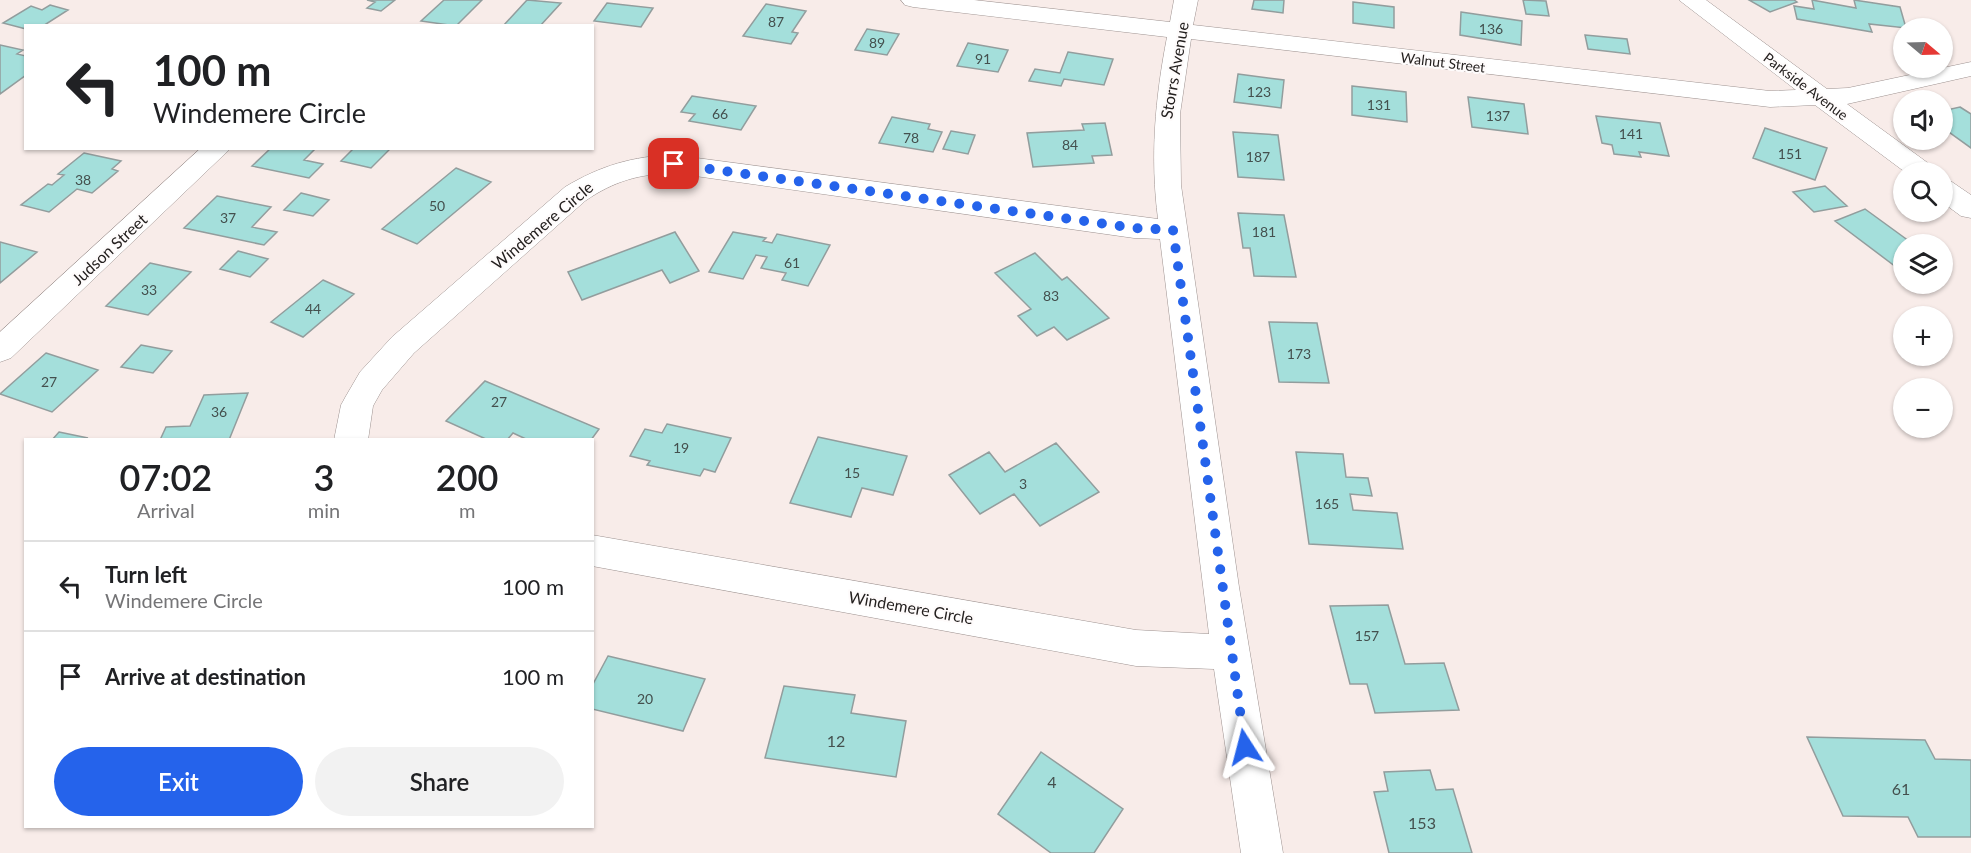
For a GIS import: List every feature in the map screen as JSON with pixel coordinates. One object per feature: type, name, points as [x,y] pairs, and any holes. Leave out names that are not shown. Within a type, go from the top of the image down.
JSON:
[{"type":"street","name":"Walnut Street","points":[[913,0],[1184,16],[1745,97],[1822,98],[1871,92],[1971,69]]},
{"type":"street","name":"Parkside Avenue","points":[[1691,0],[1908,162]]},
{"type":"street","name":"Storrs Avenue","points":[[1184,16],[1165,120],[1165,163],[1230,652],[1262,853]]},
{"type":"street","name":"Judson Street","points":[[0,350],[216,150]]},
{"type":"street","name":"Windemere Circle","points":[[351,438],[357,405],[371,381],[403,345],[575,194],[604,174],[636,166],[674,164],[1134,228],[1173,230]]},
{"type":"street","points":[[1953,196],[1971,209]]},
{"type":"street","name":"Windemere Circle","points":[[594,550],[1136,648],[1230,652]]},
{"type":"building","points":[[367,0],[395,0],[381,11],[367,8],[375,2]]},
{"type":"building","points":[[444,0],[482,0],[458,24],[421,21]]},
{"type":"building","points":[[527,0],[561,3],[542,24],[505,24]]},
{"type":"building","points":[[1254,0],[1284,0],[1283,13],[1252,9]]},
{"type":"building","points":[[1523,0],[1546,1],[1549,16],[1526,14]]},
{"type":"building","points":[[1749,0],[1794,0],[1797,2],[1770,12]]},
{"type":"building","points":[[1812,0],[1856,8],[1854,0],[1900,7],[1903,18],[1893,18],[1893,27],[1869,24],[1872,32],[1797,19],[1794,6],[1814,9]]},
{"type":"building","points":[[1353,2],[1394,7],[1394,28],[1353,23]]},
{"type":"building","points":[[607,3],[653,8],[641,27],[594,21]]},
{"type":"building","points":[[766,4],[806,11],[792,32],[798,33],[791,44],[743,36]]},
{"type":"building","points":[[50,5],[68,10],[46,24],[24,24],[24,28],[3,23],[31,6],[42,10]]},
{"type":"building","points":[[1461,12],[1522,21],[1521,45],[1460,35]]},
{"type":"building","points":[[867,29],[899,34],[887,55],[855,50]]},
{"type":"building","points":[[1585,35],[1627,39],[1630,54],[1588,49]]},
{"type":"building","points":[[968,43],[1008,50],[998,72],[957,66]]},
{"type":"building","points":[[0,45],[23,50],[17,54],[24,56],[24,76],[0,94]]},
{"type":"building","points":[[1068,52],[1113,59],[1104,85],[1064,79],[1061,86],[1029,81],[1035,69],[1060,73]]},
{"type":"building","points":[[1238,74],[1284,80],[1281,108],[1234,102]]},
{"type":"building","points":[[1352,86],[1406,92],[1407,122],[1352,115]]},
{"type":"building","points":[[692,96],[756,106],[741,130],[689,121],[695,114],[681,112]]},
{"type":"building","points":[[1468,97],[1524,104],[1528,134],[1472,127]]},
{"type":"building","points":[[1960,107],[1971,114],[1971,148],[1953,135],[1953,109]]},
{"type":"building","points":[[1596,116],[1660,123],[1669,156],[1639,152],[1641,157],[1614,154],[1612,145],[1602,143]]},
{"type":"building","points":[[892,117],[930,124],[928,129],[942,132],[933,152],[879,143]]},
{"type":"building","points":[[1105,123],[1112,155],[1092,156],[1094,163],[1033,167],[1027,133],[1084,130],[1082,124]]},
{"type":"building","points":[[1765,128],[1827,148],[1815,180],[1753,158]]},
{"type":"building","points":[[951,131],[975,135],[968,154],[943,149]]},
{"type":"building","points":[[1233,132],[1278,135],[1284,180],[1238,177]]},
{"type":"building","points":[[269,150],[314,150],[304,160],[323,164],[309,178],[252,166]]},
{"type":"building","points":[[352,150],[389,150],[371,168],[341,161]]},
{"type":"building","points":[[84,153],[121,161],[112,169],[118,171],[92,193],[77,189],[49,212],[21,205],[48,184],[52,185],[64,175],[58,174]]},
{"type":"building","points":[[456,168],[491,182],[417,244],[382,229]]},
{"type":"building","points":[[1825,186],[1847,206],[1814,212],[1793,192]]},
{"type":"building","points":[[301,193],[329,200],[313,216],[284,210]]},
{"type":"building","points":[[217,196],[271,207],[252,227],[277,232],[264,245],[184,228]]},
{"type":"building","points":[[1865,209],[1899,234],[1893,234],[1893,265],[1835,221]]},
{"type":"building","points":[[1238,213],[1284,215],[1296,277],[1254,276],[1250,248],[1243,248]]},
{"type":"building","points":[[675,232],[699,271],[670,283],[662,270],[582,300],[568,272]]},
{"type":"building","points":[[733,232],[766,238],[763,241],[772,243],[777,234],[830,245],[808,286],[782,280],[786,273],[761,268],[767,257],[756,255],[743,279],[709,272]]},
{"type":"building","points":[[0,242],[37,252],[0,283]]},
{"type":"building","points":[[238,251],[268,259],[250,277],[220,269]]},
{"type":"building","points":[[1035,253],[1062,280],[1067,277],[1109,318],[1067,340],[1054,327],[1037,336],[1018,316],[1031,309],[995,273]]},
{"type":"building","points":[[150,263],[191,272],[148,315],[106,306]]},
{"type":"building","points":[[323,280],[354,294],[303,337],[271,322]]},
{"type":"building","points":[[1269,322],[1317,323],[1329,383],[1279,382]]},
{"type":"building","points":[[141,345],[172,351],[153,373],[121,367]]},
{"type":"building","points":[[46,353],[98,370],[52,412],[0,394]]},
{"type":"building","points":[[485,381],[599,429],[592,438],[524,438],[513,433],[509,438],[484,438],[446,421]]},
{"type":"building","points":[[248,393],[230,438],[161,438],[166,427],[190,426],[204,395]]},
{"type":"building","points":[[667,424],[731,438],[715,472],[704,469],[700,476],[647,465],[650,461],[630,456],[645,429],[662,433]]},
{"type":"building","points":[[59,432],[88,438],[54,438]]},
{"type":"building","points":[[818,437],[907,456],[893,495],[862,488],[851,517],[790,503]]},
{"type":"building","points":[[1056,443],[1099,492],[1040,526],[1014,494],[980,514],[949,475],[989,452],[1005,472]]},
{"type":"building","points":[[1296,452],[1343,454],[1346,477],[1368,478],[1372,496],[1350,494],[1353,510],[1397,513],[1403,549],[1309,544]]},
{"type":"building","points":[[1388,605],[1405,664],[1444,663],[1459,710],[1375,713],[1367,684],[1350,684],[1330,606]]},
{"type":"building","points":[[608,656],[705,679],[683,731],[594,709],[594,682]]},
{"type":"building","points":[[784,686],[855,695],[851,713],[906,721],[896,777],[765,758]]},
{"type":"building","points":[[1807,737],[1925,740],[1935,759],[1971,760],[1971,837],[1918,837],[1908,817],[1843,816]]},
{"type":"building","points":[[1041,752],[1123,809],[1094,853],[1051,853],[998,814]]},
{"type":"building","points":[[1430,770],[1436,790],[1453,789],[1472,853],[1389,853],[1374,792],[1388,791],[1384,772]]},
{"type":"route","points":[[674,164],[1134,228],[1173,230],[1245,747]]}]
